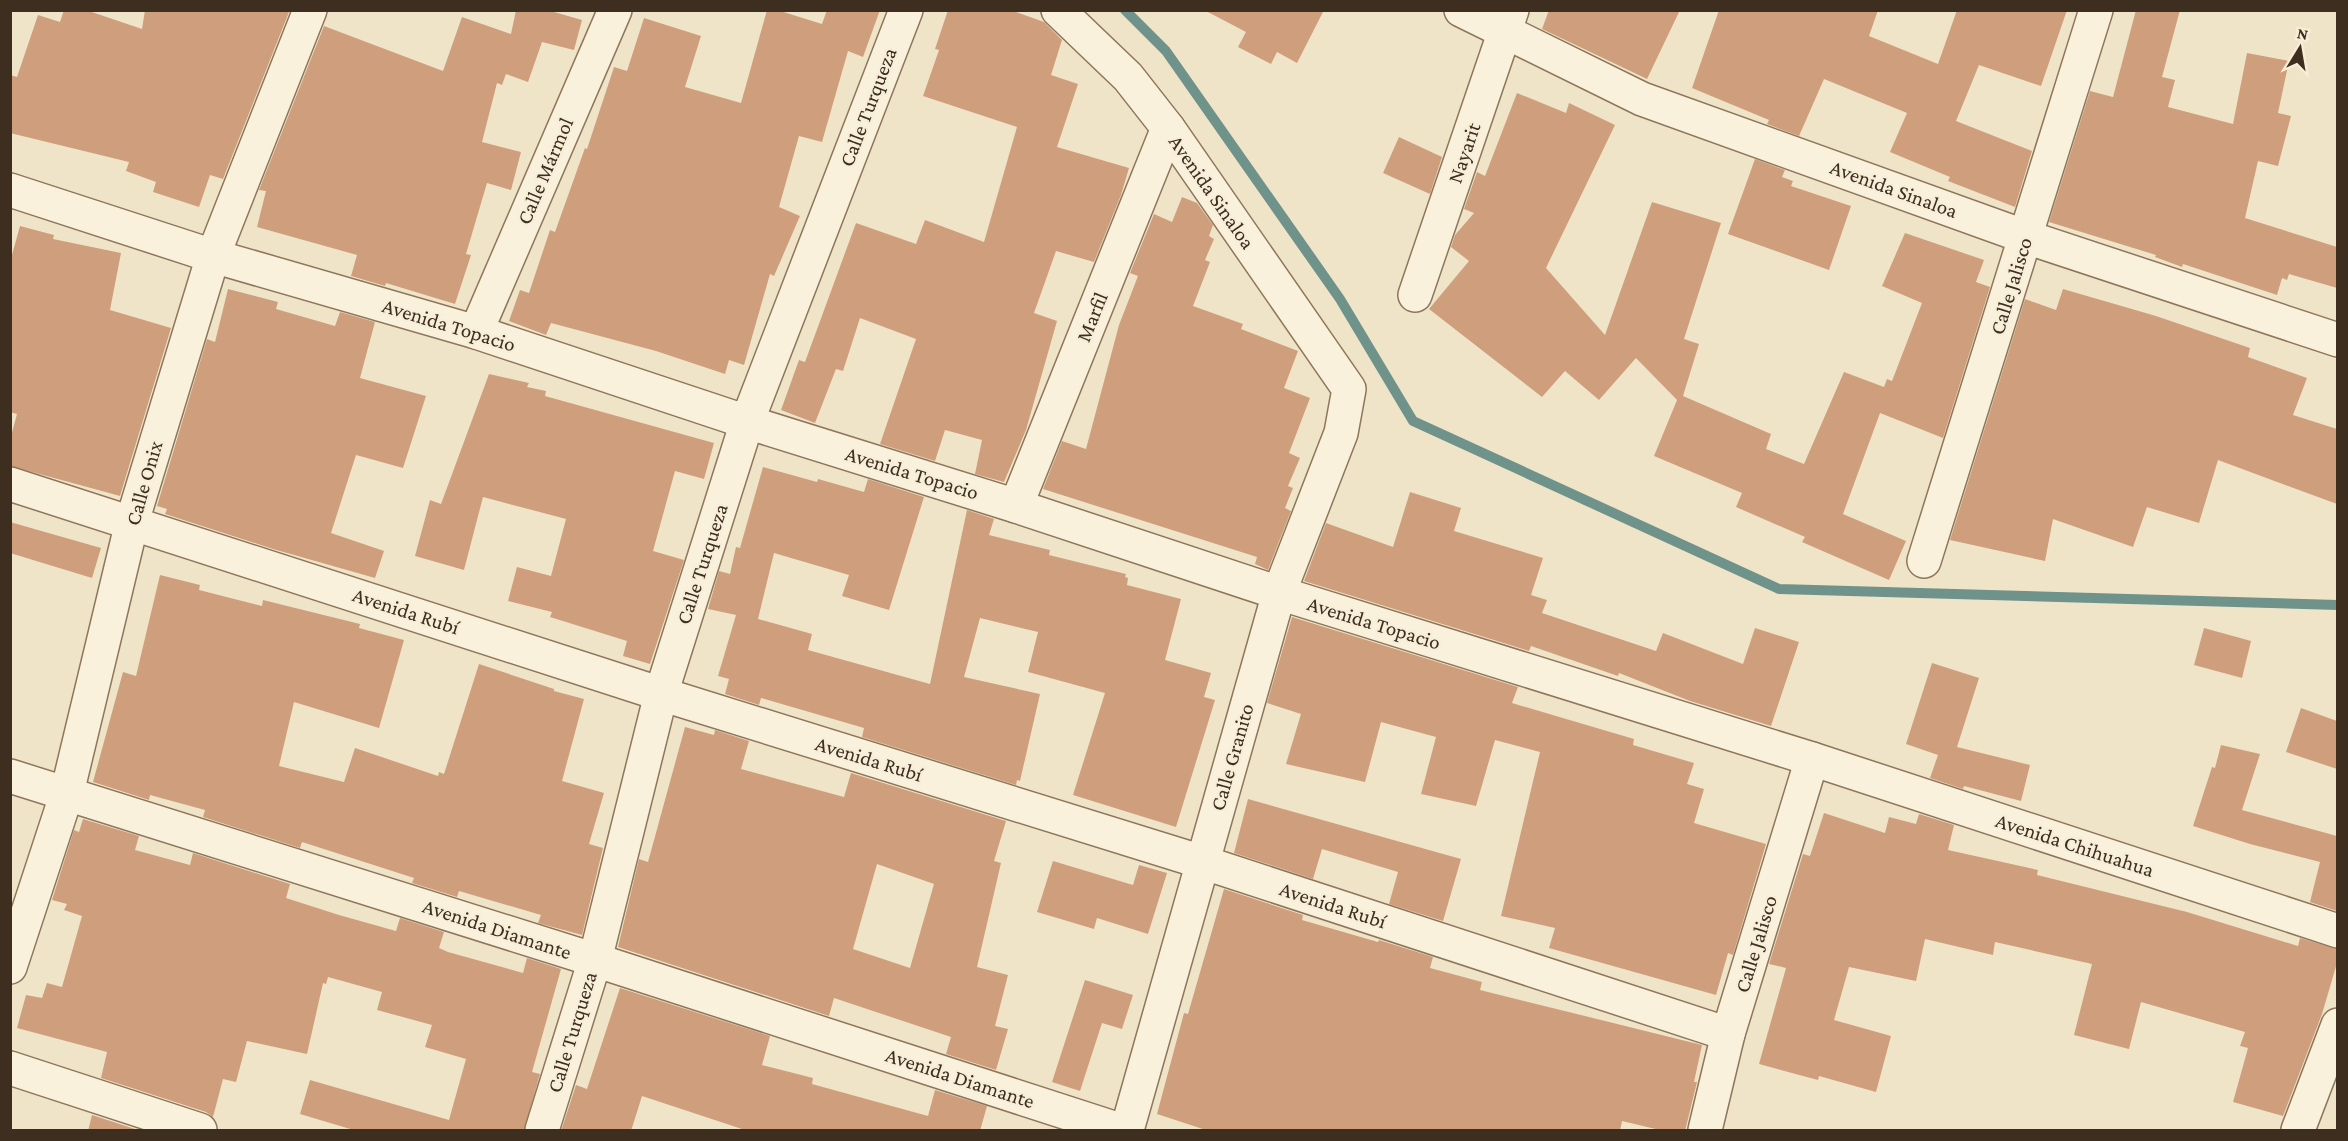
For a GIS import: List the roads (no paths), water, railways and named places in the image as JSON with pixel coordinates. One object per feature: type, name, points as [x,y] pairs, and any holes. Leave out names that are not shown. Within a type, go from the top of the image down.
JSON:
[{"type":"street","name":"Calle Onix","points":[[10,967],[67,793],[132,522],[213,256],[310,10]]},
{"type":"street","name":"Calle Mármol","points":[[476,332],[615,10]]},
{"type":"street","name":"Calle Turqueza","points":[[542,1131],[595,960],[661,694],[747,422],[906,10]]},
{"type":"street","name":"Avenida Sinaloa","points":[[1058,10],[1128,77],[1168,128],[1349,389]]},
{"type":"street","name":"Avenida Sinaloa","points":[[1461,10],[1508,22],[1642,99],[2026,237],[2337,340]]},
{"type":"street","name":"Calle Jalisco","points":[[1924,561],[2096,10]]},
{"type":"street","name":"Nayarit","points":[[1415,295],[1508,22]]},
{"type":"street","name":"Marfil","points":[[1016,506],[1168,128]]},
{"type":"street","name":"Avenida Topacio","points":[[10,190],[213,256],[476,332],[747,422],[1016,506],[1279,593],[1812,759]]},
{"type":"street","name":"Calle Granito","points":[[1127,1131],[1279,593],[1341,433],[1349,389]]},
{"type":"street","name":"Avenida Rubí","points":[[10,484],[661,694],[1202,862],[1728,1034]]},
{"type":"street","name":"Calle Jalisco","points":[[1705,1131],[1728,1034],[1812,759]]},
{"type":"street","name":"Avenida Chihuahua","points":[[1812,759],[2337,930]]},
{"type":"street","name":"Avenida Diamante","points":[[10,776],[595,960],[1120,1131]]},
{"type":"street","points":[[2298,1131],[2337,1025]]},
{"type":"street","points":[[10,1068],[200,1131]]},
{"type":"waterway","points":[[1125,10],[1166,51],[1340,299],[1413,421],[1779,589],[2338,605]]}]
